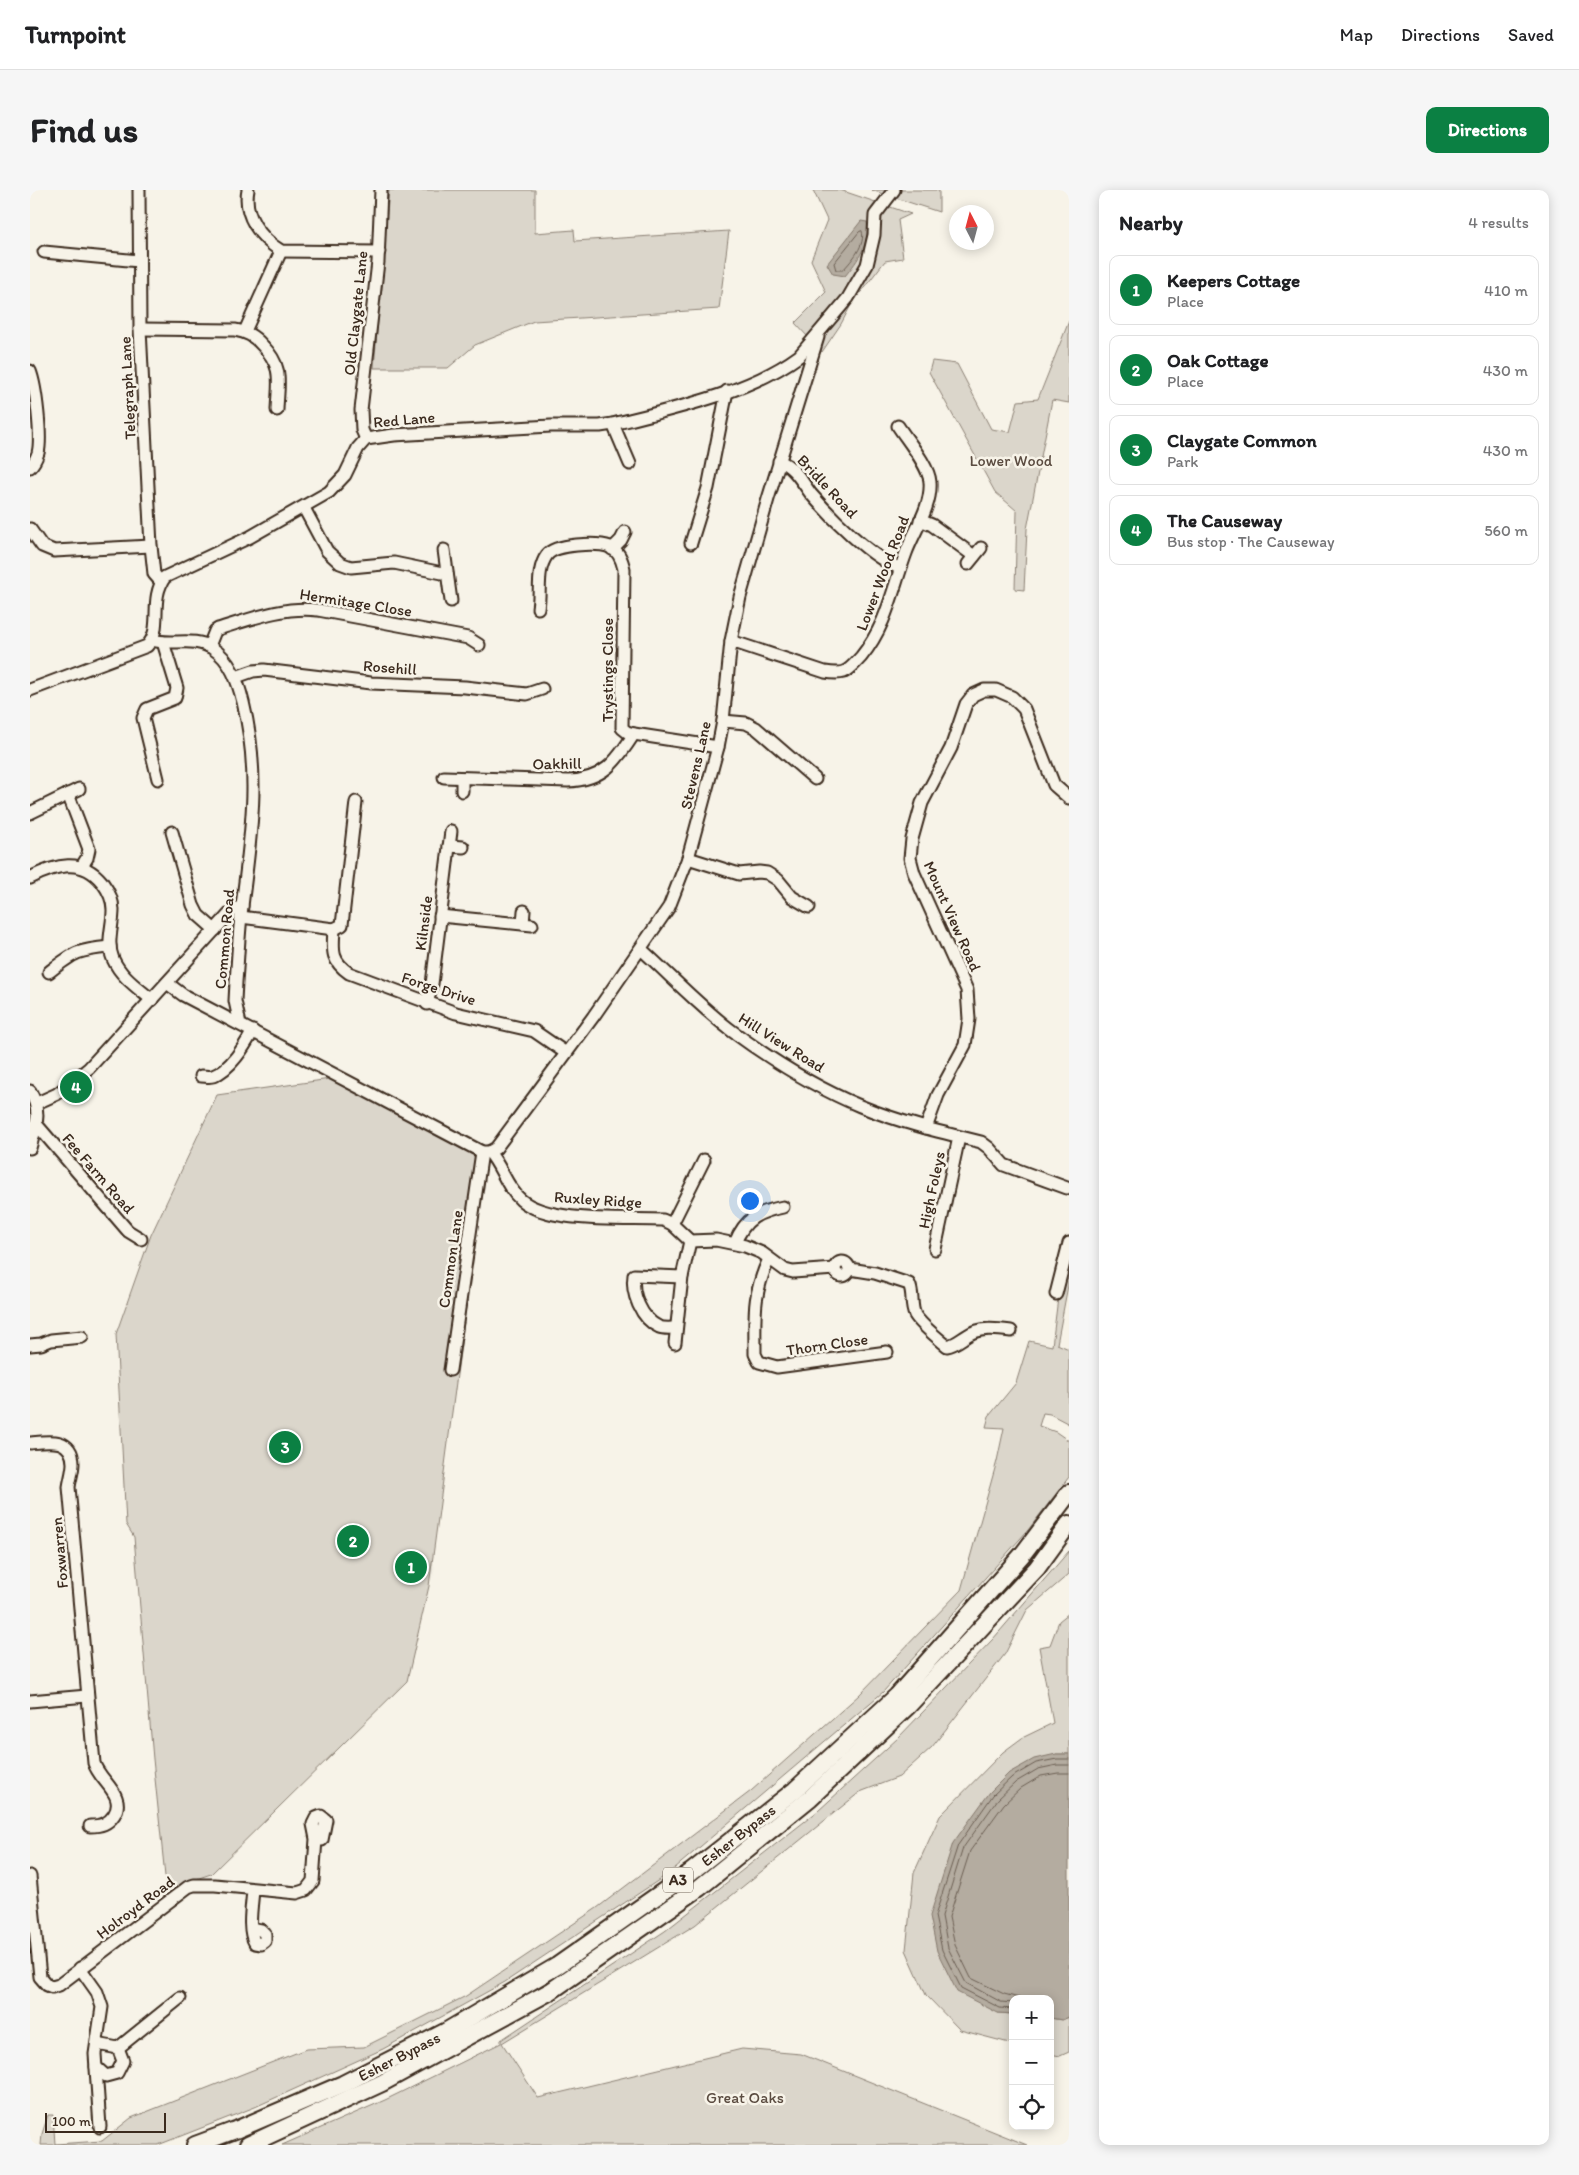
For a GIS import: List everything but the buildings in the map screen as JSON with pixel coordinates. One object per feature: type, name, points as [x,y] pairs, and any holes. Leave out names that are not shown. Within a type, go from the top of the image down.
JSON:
[{"type":"highway","name":"Esher Bypass","points":[[195,2145],[238,2129],[343,2084],[445,2032],[557,1966],[690,1872],[795,1790],[897,1696],[1022,1555],[1069,1493]]},
{"type":"highway","name":"Esher Bypass","points":[[248,2145],[382,2083],[551,1991],[700,1888],[810,1798],[908,1706],[1036,1568],[1069,1524]]},
{"type":"street","name":"Telegraph Lane","points":[[139,190],[140,329],[151,546],[154,574],[161,582]]},
{"type":"street","points":[[248,190],[247,208],[257,230],[281,251],[379,252]]},
{"type":"street","name":"Old Claygate Lane","points":[[366,439],[362,430],[361,410],[379,252],[381,190]]},
{"type":"street","name":"Red Lane","points":[[161,582],[173,572],[250,537],[304,508],[338,484],[345,475],[358,448],[366,439],[394,435],[613,424],[682,406],[770,374],[799,356],[848,298],[867,264],[874,235],[875,215],[894,190]]},
{"type":"street","points":[[245,332],[281,251]]},
{"type":"street","points":[[44,252],[139,261]]},
{"type":"street","points":[[56,265],[57,253]]},
{"type":"street","points":[[140,329],[245,332],[260,342],[273,356],[278,368],[280,384],[277,410]]},
{"type":"street","name":"Stevens Lane","points":[[486,1152],[496,1148],[641,949],[669,907],[688,858],[718,747],[723,721],[731,641],[740,597],[818,334]]},
{"type":"street","points":[[799,356],[810,365]]},
{"type":"street","points":[[30,371],[35,390],[39,447],[34,462],[30,467]]},
{"type":"street","points":[[691,543],[708,488],[727,391]]},
{"type":"street","points":[[613,424],[630,464]]},
{"type":"street","name":"Lower Wood Road","points":[[731,641],[825,672],[844,672],[853,666],[878,634],[900,568],[929,494],[929,474],[897,427]]},
{"type":"street","name":"Bridle Road","points":[[779,461],[793,469],[838,523],[887,563],[900,568]]},
{"type":"street","points":[[304,508],[327,551],[340,563],[351,567],[394,564],[447,574]]},
{"type":"street","points":[[920,520],[932,525],[975,556]]},
{"type":"street","points":[[30,529],[42,546],[54,551],[151,546]]},
{"type":"street","points":[[537,608],[540,576],[546,549],[567,546],[600,546],[612,549],[621,540],[625,532]]},
{"type":"street","name":"Trystings Close","points":[[612,549],[622,560],[624,569],[622,728],[634,734],[718,747]]},
{"type":"street","points":[[444,550],[451,601]]},
{"type":"street","points":[[158,779],[143,718],[147,709],[175,698],[177,688],[158,641],[156,597],[161,582]]},
{"type":"street","name":"Hermitage Close","points":[[209,646],[213,635],[218,629],[280,610],[294,608],[318,610],[468,638],[479,645]]},
{"type":"street","points":[[30,690],[140,650],[158,641],[186,641],[209,646]]},
{"type":"street","name":"Common Road","points":[[209,646],[221,654],[236,677],[248,723],[254,764],[253,815],[242,911],[235,1001],[240,1024]]},
{"type":"street","name":"Rosehill","points":[[236,677],[245,673],[264,670],[372,683],[465,687],[527,694],[542,689]]},
{"type":"street","name":"Mount View Road","points":[[926,1128],[938,1095],[965,1045],[970,1019],[967,990],[914,873],[910,858],[912,839],[922,803],[951,748],[966,704],[972,695],[984,690],[996,690],[1012,697],[1024,708],[1054,786],[1069,798]]},
{"type":"street","points":[[723,721],[746,723],[756,728],[815,778]]},
{"type":"street","name":"Oakhill","points":[[444,777],[462,779],[585,780],[602,773],[614,762],[634,734]]},
{"type":"street","points":[[462,779],[462,792]]},
{"type":"street","points":[[30,813],[79,789]]},
{"type":"street","points":[[68,794],[87,839],[87,858],[82,866]]},
{"type":"street","points":[[37,1103],[57,1094],[72,1083],[168,983],[232,910],[334,929],[342,925],[356,802]]},
{"type":"street","name":"Kilnside","points":[[427,1004],[432,984],[451,831]]},
{"type":"street","points":[[172,832],[193,905],[198,915],[215,930]]},
{"type":"street","points":[[449,846],[463,847]]},
{"type":"street","points":[[688,858],[739,874],[767,873],[778,880],[792,897],[808,906]]},
{"type":"street","points":[[30,878],[57,866],[82,866],[101,880],[108,890],[112,902],[110,947],[119,969],[152,1000]]},
{"type":"street","points":[[440,916],[528,925],[524,911]]},
{"type":"street","name":"Forge Drive","points":[[334,929],[334,954],[341,968],[359,978],[456,1013],[534,1031],[566,1052]]},
{"type":"street","points":[[57,971],[72,954],[82,950],[110,947]]},
{"type":"street","name":"Hill View Road","points":[[641,949],[730,1030],[764,1054],[859,1106],[926,1128],[981,1142],[1004,1165],[1068,1188]]},
{"type":"street","points":[[168,983],[183,995],[486,1152]]},
{"type":"street","points":[[201,1076],[212,1077],[223,1069],[243,1048],[253,1031]]},
{"type":"street","points":[[30,1091],[37,1103],[36,1126],[30,1148]]},
{"type":"street","name":"Fee Farm Road","points":[[36,1126],[128,1231],[141,1239]]},
{"type":"street","name":"High Foleys","points":[[935,1249],[959,1137]]},
{"type":"street","name":"Ruxley Ridge","points":[[486,1152],[514,1193],[531,1207],[561,1215],[663,1220],[672,1224]]},
{"type":"street","name":"Common Lane","points":[[450,1370],[486,1152]]},
{"type":"street","points":[[704,1160],[672,1224],[690,1241],[716,1240],[736,1243],[762,1254],[785,1270],[793,1272],[835,1270],[836,1265],[840,1262],[846,1263],[850,1269],[876,1273],[909,1284],[912,1290],[915,1315],[947,1346],[977,1331],[1000,1329],[1011,1331]]},
{"type":"street","points":[[736,1243],[739,1233],[755,1215],[783,1207]]},
{"type":"street","points":[[675,1343],[682,1277],[690,1241]]},
{"type":"street","points":[[1056,1294],[1069,1243]]},
{"type":"street","name":"Thorn Close","points":[[769,1259],[755,1298],[755,1354],[759,1362],[777,1367],[887,1352]]},
{"type":"street","points":[[676,1328],[659,1327],[645,1315],[640,1307],[633,1283],[634,1275],[682,1277]]},
{"type":"street","points":[[30,1345],[41,1344],[50,1340],[82,1337]]},
{"type":"street","name":"Foxwarren","points":[[30,1443],[58,1441],[64,1444],[71,1454],[73,1464],[69,1487],[87,1696],[97,1772],[111,1787],[117,1801],[117,1809],[108,1822],[100,1826],[90,1826]]},
{"type":"street","points":[[30,1701],[87,1696]]},
{"type":"street","name":"Holroyd Road","points":[[30,1876],[40,1976],[46,1986],[59,1985],[144,1915],[188,1887],[194,1885],[297,1893],[306,1890],[312,1881],[316,1839],[312,1824],[316,1818],[321,1816],[326,1820],[322,1840]]},
{"type":"street","points":[[251,1928],[253,1890]]},
{"type":"street","points":[[80,1968],[101,1999],[102,2007],[96,2067],[100,2127]]},
{"type":"street","points":[[97,2044],[118,2048],[180,1998]]},
{"type":"street","points":[[96,2067],[106,2076],[117,2072],[123,2061],[118,2048]]},
{"type":"green space","points":[[389,190],[535,190],[535,233],[574,230],[575,241],[729,231],[719,309],[534,321],[475,345],[448,368],[374,368]]},
{"type":"green space","points":[[813,190],[840,190],[911,214],[898,220],[903,258],[885,261],[851,305],[822,352],[795,323],[826,292],[811,260],[827,220]]},
{"type":"green space","points":[[871,190],[939,190],[939,212]]},
{"type":"green space","name":"Lower Wood","points":[[1069,321],[1069,403],[1052,400],[1027,529],[1024,590],[1015,589],[1017,511],[995,492],[929,372],[932,361],[957,364],[991,429],[1010,432],[1018,401],[1038,399]]},
{"type":"green space","points":[[330,1079],[483,1160],[478,1216],[429,1586],[407,1681],[211,1874],[187,1882],[167,1896],[134,1537],[126,1524],[116,1334],[151,1235],[217,1095]]},
{"type":"green space","points":[[1061,1274],[1069,1280],[1057,1344],[1069,1349],[1069,1424],[1050,1414],[1043,1413],[1039,1426],[1056,1432],[1069,1441],[1069,1477],[1028,1530],[883,1692],[668,1874],[505,1982],[383,2049],[255,2107],[158,2145],[41,2145],[42,2134],[48,2115],[53,2115],[55,2144],[102,2141],[131,2118],[306,2049],[364,2047],[466,1996],[597,1908],[751,1791],[859,1695],[961,1590],[997,1461],[1004,1428],[986,1427],[989,1416],[1016,1383],[1029,1341],[1052,1346]]},
{"type":"green space","name":"Great Oaks","points":[[1069,1551],[1069,1574],[1027,1610],[1005,1654],[932,1747],[899,1777],[860,1792],[695,1925],[502,2043],[538,2098],[742,2049],[801,2054],[1027,2145],[282,2145],[385,2100],[501,2043],[501,2040],[665,1931],[818,1811],[898,1738],[993,1639]]},
{"type":"green space","points":[[1069,1613],[1069,1754],[1056,1754],[998,2013],[1009,2014],[1009,2043],[960,2030],[926,1995],[906,1950],[914,1873],[940,1816],[1003,1752],[1022,1738],[1053,1723],[1039,1647],[1050,1645],[1059,1621]]},
{"type":"green space","points":[[1069,2017],[1069,2052],[1060,2056],[1054,2055],[1054,2019],[1062,2020]]},
{"type":"water","points":[[861,221],[867,222],[865,245],[862,251],[855,264],[845,276],[833,274],[827,264]]},
{"type":"water","points":[[1056,1754],[1069,1754],[1069,2017],[1062,2020],[1054,2019],[1054,1995],[1009,1995],[1009,2014],[998,2013],[957,1992],[937,1951],[930,1916],[953,1843],[990,1792],[1009,1773],[1034,1759]]},
{"type":"place","name":"The Causeway","points":[[76,1087]]},
{"type":"place","name":"Claygate Common","points":[[285,1447]]},
{"type":"place","name":"Oak Cottage","points":[[353,1541]]},
{"type":"place","name":"Keepers Cottage","points":[[411,1567]]}]
